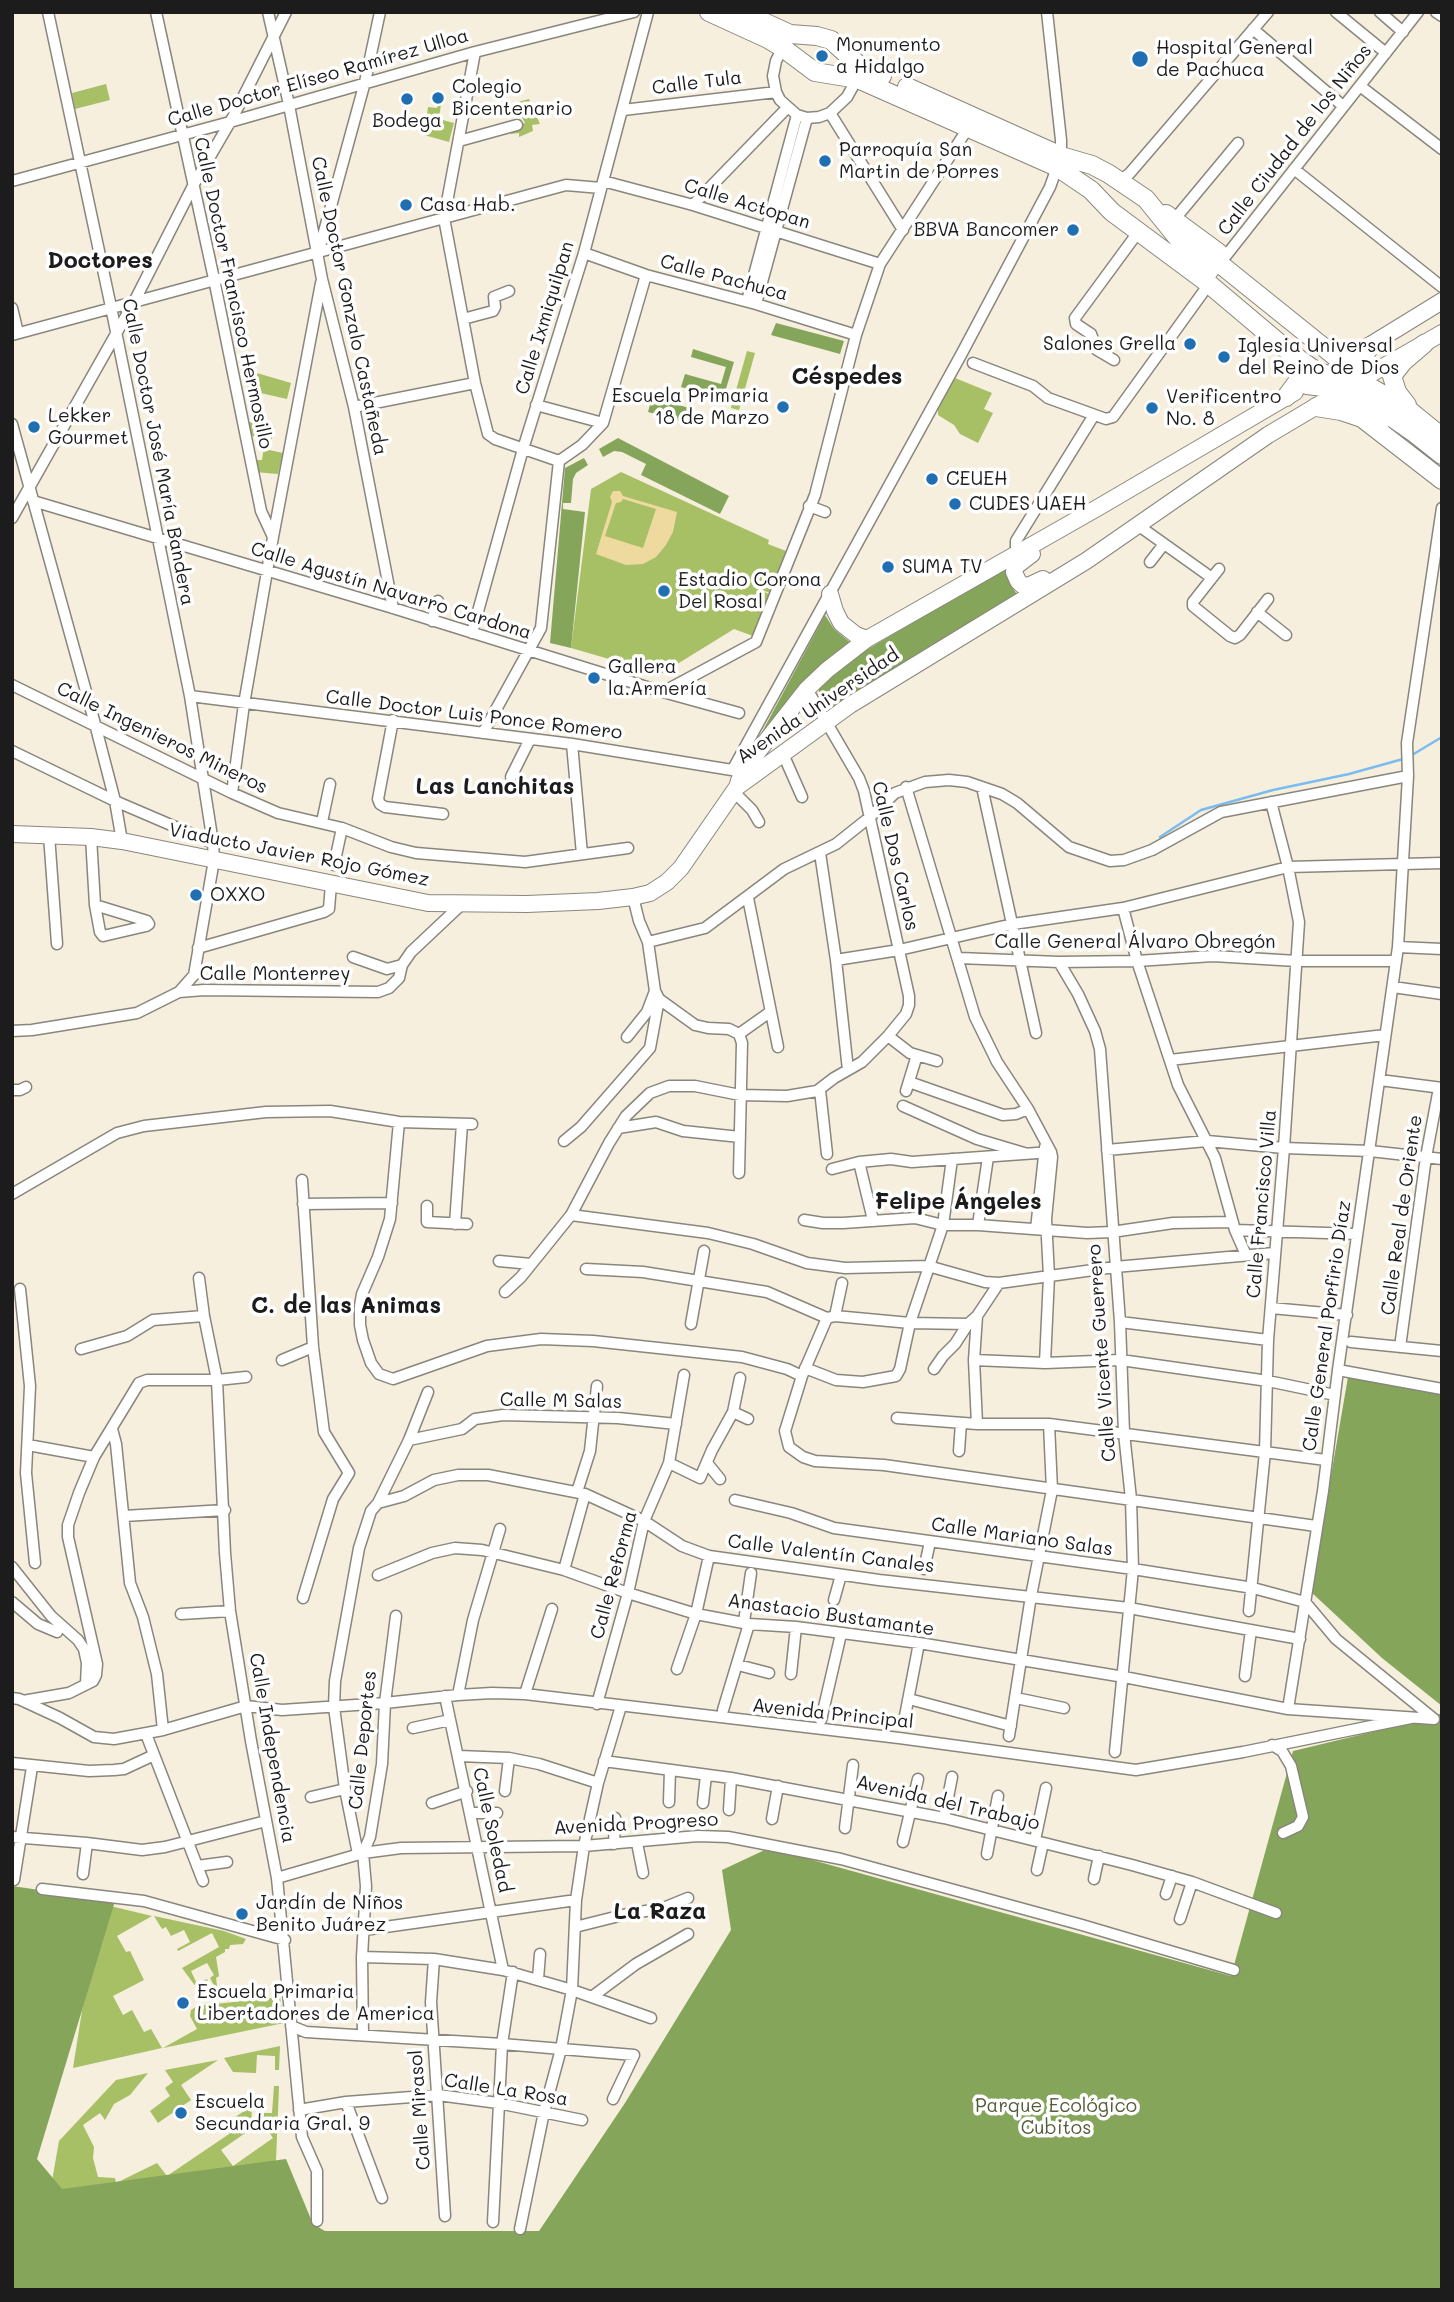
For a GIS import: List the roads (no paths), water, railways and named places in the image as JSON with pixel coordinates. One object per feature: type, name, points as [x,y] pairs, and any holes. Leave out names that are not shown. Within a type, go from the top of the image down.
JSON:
[{"type":"main road","points":[[709,12],[786,41],[817,36],[831,40],[860,74]]},
{"type":"main road","points":[[742,12],[786,41],[815,72],[860,74],[1059,161],[1092,165],[1120,181],[1225,257],[1344,375],[1442,455]]},
{"type":"main road","points":[[1059,161],[1112,212],[1209,284],[1292,354],[1316,371],[1344,375]]},
{"type":"main road","points":[[1091,190],[1180,242]]},
{"type":"main road","points":[[1146,199],[1180,242],[1217,278],[1324,364],[1413,414],[1442,437]]},
{"type":"main road","points":[[1316,407],[1370,346],[1442,301]]},
{"type":"main road","points":[[1298,390],[1344,375],[1381,368],[1442,332]]},
{"type":"main road","points":[[1413,414],[1397,392],[1392,376],[1403,362],[1424,344]]},
{"type":"main road","points":[[1370,346],[1369,358],[1381,368]]},
{"type":"main road","points":[[1292,354],[1297,362],[1298,390]]},
{"type":"main road","points":[[1344,375],[1342,398],[1400,436],[1442,470]]},
{"type":"main road","points":[[1298,390],[1312,394],[1316,407]]},
{"type":"main road","name":"Avenida Universidad","points":[[739,780],[807,689],[867,639],[1298,390]]},
{"type":"main road","points":[[1316,407],[1362,418],[1442,480]]},
{"type":"main road","name":"Avenida Universidad","points":[[739,780],[783,754],[860,699],[1086,561],[1268,435],[1316,407]]},
{"type":"main road","points":[[1086,561],[1028,586],[1022,585],[1014,572],[1015,566],[1023,560],[1087,523],[1099,507]]},
{"type":"main road","points":[[830,594],[841,623],[856,635],[867,639]]},
{"type":"main road","name":"Viaducto Javier Rojo Gómez","points":[[12,834],[91,837],[213,852],[331,884],[428,904],[598,901],[633,897],[667,883],[681,868],[739,780]]},
{"type":"street","name":"Calle Doctor José María Bandera","points":[[48,12],[190,696],[213,852],[194,975],[179,992]]},
{"type":"street","name":"Calle Doctor Francisco Hermosillo","points":[[156,12],[261,511],[273,537]]},
{"type":"street","name":"Calle Doctor Gonzalo Castañeda","points":[[268,12],[322,279],[354,407],[393,608]]},
{"type":"street","points":[[12,517],[134,302],[286,12]]},
{"type":"street","points":[[318,252],[365,82],[380,12]]},
{"type":"street","name":"Calle Doctor Elíseo Ramírez Ulloa","points":[[12,180],[183,135],[475,52],[634,12]]},
{"type":"street","name":"Calle Ixmiquilpan","points":[[472,633],[523,449],[584,253],[648,12]]},
{"type":"street","points":[[759,822],[739,780],[830,594],[1051,187],[1059,161],[1046,12]]},
{"type":"street","points":[[1120,181],[1130,173],[1268,12]]},
{"type":"street","points":[[1336,12],[1386,53]]},
{"type":"street","points":[[1380,12],[1403,32]]},
{"type":"street","name":"Calle Ciudad de los Niños","points":[[1225,257],[1418,12]]},
{"type":"street","points":[[1436,12],[1442,16]]},
{"type":"street","points":[[1253,29],[1343,106]]},
{"type":"street","points":[[786,41],[776,61],[773,76],[776,92],[787,108],[802,116],[819,117],[830,113],[847,97],[860,74]]},
{"type":"street","points":[[475,52],[443,218],[475,383],[488,434],[495,439],[559,461]]},
{"type":"street","points":[[1360,86],[1442,149]]},
{"type":"street","name":"Calle Tula","points":[[623,110],[776,92]]},
{"type":"street","points":[[693,205],[787,108]]},
{"type":"street","points":[[830,113],[903,230]]},
{"type":"street","points":[[751,302],[802,116]]},
{"type":"street","points":[[663,692],[756,642],[815,495],[856,335],[880,264],[973,122]]},
{"type":"street","points":[[459,141],[516,125]]},
{"type":"street","points":[[1174,220],[1238,143]]},
{"type":"street","points":[[1294,169],[1442,287]]},
{"type":"street","name":"Calle Actopan","points":[[15,334],[565,185],[602,184],[693,205],[880,264]]},
{"type":"street","points":[[1114,360],[1097,350],[1091,334],[1076,324],[1075,318],[1139,231]]},
{"type":"street","name":"Calle Pachuca","points":[[584,253],[646,275],[751,302],[856,335]]},
{"type":"street","points":[[483,733],[541,628],[559,461],[582,445],[603,423],[646,275]]},
{"type":"street","points":[[232,793],[267,571],[322,279]]},
{"type":"street","points":[[973,363],[1033,386],[1048,398],[1106,419],[1113,417],[1209,284]]},
{"type":"street","points":[[463,319],[493,311],[494,297],[509,291]]},
{"type":"street","points":[[12,308],[15,334]]},
{"type":"street","points":[[354,407],[475,383]]},
{"type":"street","points":[[536,405],[603,423]]},
{"type":"street","points":[[1016,554],[1016,541],[1094,415]]},
{"type":"street","points":[[12,424],[95,724],[115,801],[122,841]]},
{"type":"street","name":"Calle Agustín Navarro Cardona","points":[[33,501],[739,713]]},
{"type":"street","points":[[809,506],[825,512]]},
{"type":"street","name":"Calle General Porfirio Díaz","points":[[1288,1709],[1393,986],[1398,947],[1408,772],[1406,743],[1442,508]]},
{"type":"street","points":[[1139,526],[1164,544],[1216,573],[1193,602],[1193,606],[1235,638],[1268,598]]},
{"type":"street","points":[[1150,562],[1164,544]]},
{"type":"street","points":[[432,621],[439,601]]},
{"type":"street","points":[[1257,612],[1286,635]]},
{"type":"street","name":"Calle Ingenieros Mineros","points":[[12,685],[202,779],[278,813],[342,828],[391,847],[416,853],[525,862],[628,848]]},
{"type":"street","name":"Calle Dos Carlos","points":[[807,689],[859,778],[870,817],[909,1005],[906,1014],[888,1036],[862,1062],[834,1078],[820,1090]]},
{"type":"street","name":"Calle Doctor Luis Ponce Romero","points":[[190,696],[572,744],[739,780]]},
{"type":"street","points":[[393,720],[378,799],[380,804],[385,807],[443,814]]},
{"type":"street","points":[[511,777],[530,739]]},
{"type":"street","points":[[572,744],[582,855]]},
{"type":"street","points":[[12,751],[213,852]]},
{"type":"street","points":[[783,754],[802,797]]},
{"type":"street","points":[[648,942],[705,928],[785,869],[836,844],[884,802],[906,787],[925,782],[948,780],[1002,794],[1017,803],[1069,847],[1110,861],[1124,860],[1152,850],[1221,812],[1408,772]]},
{"type":"street","points":[[322,822],[330,785]]},
{"type":"street","points":[[906,787],[975,1017],[997,1062],[1028,1110],[1046,1150],[1041,1229],[1049,1276],[1045,1363]]},
{"type":"street","points":[[982,787],[1036,1033]]},
{"type":"street","name":"Calle Francisco Villa","points":[[1249,1611],[1265,1452],[1270,1308],[1300,922],[1271,802]]},
{"type":"street","points":[[334,865],[342,828]]},
{"type":"street","points":[[49,835],[57,944]]},
{"type":"street","points":[[91,837],[95,905],[100,932],[103,936],[149,924],[147,921],[95,905]]},
{"type":"street","points":[[820,853],[836,960],[848,1070]]},
{"type":"street","points":[[836,960],[899,950],[1013,924],[1123,908],[1288,867],[1442,863]]},
{"type":"street","points":[[198,948],[324,912],[329,909],[331,884]]},
{"type":"street","points":[[564,1141],[581,1127],[649,1048],[657,995],[648,942],[633,897]]},
{"type":"street","points":[[748,898],[778,1047]]},
{"type":"street","name":"Calle Monterrey","points":[[12,1031],[138,1013],[179,992],[379,992],[399,978],[402,965],[411,953],[461,904]]},
{"type":"street","points":[[1123,908],[1137,961],[1178,1085],[1215,1158],[1234,1226],[1247,1255]]},
{"type":"street","points":[[1398,947],[1442,948]]},
{"type":"street","name":"Calle General Álvaro Obregón","points":[[958,958],[1059,962],[1213,956],[1297,961],[1395,961]]},
{"type":"street","points":[[353,957],[387,968],[402,965]]},
{"type":"street","name":"Calle Vicente Guerrero","points":[[1059,962],[1078,994],[1100,1049],[1120,1322],[1133,1569],[1115,1752]]},
{"type":"street","points":[[1393,986],[1442,994]]},
{"type":"street","points":[[657,995],[695,1025],[729,1029],[739,1034],[742,1043],[739,1173]]},
{"type":"street","points":[[628,1037],[657,995]]},
{"type":"street","points":[[739,1034],[770,1012]]},
{"type":"street","points":[[1170,1060],[1385,1035]]},
{"type":"street","points":[[888,1036],[910,1053],[937,1061]]},
{"type":"street","points":[[917,1055],[908,1086],[1003,1115],[1028,1110]]},
{"type":"street","points":[[1380,1080],[1440,1088]]},
{"type":"street","points":[[505,1292],[571,1215],[618,1128],[626,1116],[650,1093],[669,1086],[695,1086],[740,1095],[793,1096],[820,1090],[827,1154]]},
{"type":"street","points":[[12,1090],[26,1087]]},
{"type":"street","name":"Calle Real de Oriente","points":[[1400,1347],[1426,1157],[1440,1088]]},
{"type":"street","points":[[903,1106],[977,1139],[1029,1154]]},
{"type":"street","points":[[12,1194],[117,1133],[144,1126],[266,1112],[330,1111],[400,1122],[467,1124],[461,1224],[426,1222],[427,1206]]},
{"type":"street","points":[[400,1122],[390,1219],[362,1294],[360,1325],[371,1363],[379,1374],[393,1379],[487,1346],[514,1341],[554,1339],[593,1340],[742,1357],[836,1380],[863,1382],[896,1376],[900,1369],[909,1324],[943,1225],[952,1158]]},
{"type":"street","points":[[618,1128],[656,1122],[683,1131],[740,1137]]},
{"type":"street","points":[[1107,1150],[1207,1141],[1284,1148],[1370,1151],[1442,1159]]},
{"type":"street","points":[[832,1169],[859,1161],[891,1158],[912,1162],[1029,1154],[1046,1150]]},
{"type":"street","points":[[978,1225],[988,1157]]},
{"type":"street","points":[[859,1161],[873,1220]]},
{"type":"street","points":[[302,1180],[313,1347],[324,1432],[349,1473],[332,1499],[303,1598]]},
{"type":"street","points":[[303,1204],[392,1203]]},
{"type":"street","points":[[571,1215],[708,1233],[753,1244],[807,1263],[845,1268],[928,1266],[985,1282],[999,1283],[1115,1267],[1274,1253]]},
{"type":"street","points":[[804,1220],[843,1223],[915,1218],[943,1225],[1087,1233],[1173,1223],[1357,1234]]},
{"type":"street","points":[[691,1324],[704,1251]]},
{"type":"street","points":[[499,1261],[531,1264]]},
{"type":"street","points":[[586,1269],[643,1272],[766,1292],[831,1317],[909,1324],[972,1320]]},
{"type":"street","name":"Calle Independencia","points":[[200,1278],[204,1316],[217,1380],[230,1611],[277,1878],[302,2137],[317,2171],[317,2221]]},
{"type":"street","points":[[842,1283],[831,1317],[804,1372],[785,1431],[793,1452],[815,1461],[884,1465],[1316,1526]]},
{"type":"street","points":[[934,1369],[999,1283]]},
{"type":"street","points":[[20,1289],[30,1386],[26,1473],[35,1563]]},
{"type":"street","points":[[1270,1308],[1347,1314]]},
{"type":"street","points":[[81,1349],[127,1336],[153,1320],[204,1316]]},
{"type":"street","points":[[972,1320],[977,1424]]},
{"type":"street","points":[[1120,1322],[1268,1340]]},
{"type":"street","points":[[1351,1342],[1442,1352]]},
{"type":"street","points":[[282,1360],[313,1347]]},
{"type":"street","points":[[974,1360],[1045,1363],[1121,1360],[1268,1381],[1335,1395]]},
{"type":"street","points":[[1338,1370],[1442,1389]]},
{"type":"street","name":"Calle Reforma","points":[[597,1704],[628,1593],[644,1521],[669,1463],[684,1375]]},
{"type":"street","points":[[17,1698],[69,1692],[93,1681],[97,1664],[68,1537],[68,1525],[94,1457],[139,1384],[147,1380],[217,1380],[246,1377]]},
{"type":"street","points":[[669,1463],[700,1478],[733,1412],[740,1378]]},
{"type":"street","points":[[564,1570],[590,1451],[597,1386]]},
{"type":"street","points":[[360,1854],[345,1788],[334,1707],[335,1681],[359,1548],[371,1511],[378,1503],[409,1440],[428,1392]]},
{"type":"street","points":[[733,1412],[748,1419]]},
{"type":"street","name":"Calle M Salas","points":[[409,1440],[461,1429],[475,1419],[503,1415],[593,1417],[676,1424]]},
{"type":"street","points":[[897,1418],[977,1424],[1049,1424],[1326,1460]]},
{"type":"street","points":[[959,1451],[961,1423]]},
{"type":"street","points":[[909,1699],[1010,1731],[1031,1596],[1052,1490],[1049,1424]]},
{"type":"street","points":[[112,1429],[116,1444],[130,1583],[144,1617],[157,1674],[163,1730]]},
{"type":"street","points":[[28,1445],[94,1457]]},
{"type":"street","points":[[707,1463],[720,1479]]},
{"type":"street","name":"Calle Valentín Canales","points":[[378,1503],[404,1496],[434,1480],[458,1475],[488,1475],[581,1493],[644,1521],[682,1546],[709,1556],[841,1575],[1129,1608],[1300,1639]]},
{"type":"street","name":"Calle Mariano Salas","points":[[735,1500],[791,1513],[834,1528],[1133,1569],[1253,1588],[1305,1602]]},
{"type":"street","points":[[124,1516],[225,1510]]},
{"type":"street","points":[[458,1695],[473,1620],[500,1529]]},
{"type":"street","points":[[924,1569],[930,1542]]},
{"type":"street","name":"Anastacio Bustamante","points":[[378,1575],[432,1553],[455,1548],[492,1553],[564,1570],[696,1614],[746,1623],[919,1643],[1124,1677],[1288,1709],[1411,1718]]},
{"type":"street","points":[[677,1669],[696,1614],[709,1556]]},
{"type":"street","points":[[12,1567],[51,1616],[72,1633],[84,1649],[87,1663],[86,1685]]},
{"type":"street","points":[[723,1710],[738,1665],[751,1573]]},
{"type":"street","points":[[834,1600],[841,1575]]},
{"type":"street","points":[[12,1602],[38,1624],[57,1632]]},
{"type":"street","name":"Avenida Principal","points":[[246,1706],[282,1710],[458,1695],[525,1695],[899,1738],[1136,1770],[1211,1758],[1411,1718],[1434,1719],[1336,1639],[1305,1602]]},
{"type":"street","points":[[525,1695],[552,1609]]},
{"type":"street","points":[[181,1614],[230,1611]]},
{"type":"street","name":"Calle Deportes","points":[[363,2035],[362,1957],[366,1886],[360,1854],[370,1837],[382,1764],[385,1703],[396,1616]]},
{"type":"street","points":[[791,1675],[796,1627]]},
{"type":"street","points":[[1245,1676],[1251,1630]]},
{"type":"street","points":[[821,1720],[841,1634]]},
{"type":"street","points":[[905,1716],[919,1643]]},
{"type":"street","points":[[738,1665],[769,1674]]},
{"type":"street","name":"Calle Soledad","points":[[445,1696],[492,1913],[508,1971],[498,2103],[493,2222]]},
{"type":"street","points":[[17,1698],[94,1737],[114,1739],[163,1730],[246,1706]]},
{"type":"street","points":[[1016,1698],[1064,1707]]},
{"type":"street","points":[[520,2229],[572,1990],[576,1900],[584,1846],[598,1783],[621,1706]]},
{"type":"street","points":[[414,1728],[450,1720]]},
{"type":"street","points":[[146,1734],[203,1881]]},
{"type":"street","points":[[1272,1745],[1282,1751],[1291,1766],[1303,1817],[1298,1826],[1283,1833]]},
{"type":"street","points":[[12,1763],[32,1767],[114,1770],[124,1769],[154,1755]]},
{"type":"street","points":[[459,1756],[509,1758],[539,1764],[598,1783]]},
{"type":"street","points":[[505,1791],[509,1758]]},
{"type":"street","name":"Avenida del Trabajo","points":[[604,1761],[731,1778],[944,1818],[1172,1876],[1276,1913]]},
{"type":"street","points":[[845,1828],[853,1765]]},
{"type":"street","points":[[14,1880],[17,1838],[32,1767]]},
{"type":"street","points":[[669,1802],[670,1769]]},
{"type":"street","points":[[703,1803],[706,1775]]},
{"type":"street","points":[[944,1818],[952,1777]]},
{"type":"street","points":[[729,1810],[731,1778]]},
{"type":"street","points":[[903,1842],[918,1779]]},
{"type":"street","points":[[772,1819],[778,1786]]},
{"type":"street","points":[[312,1797],[345,1788]]},
{"type":"street","points":[[1037,1870],[1046,1788]]},
{"type":"street","points":[[432,1803],[467,1791]]},
{"type":"street","points":[[987,1854],[998,1796]]},
{"type":"street","points":[[471,1813],[497,1813]]},
{"type":"street","points":[[614,1844],[615,1818]]},
{"type":"street","points":[[17,1838],[142,1850],[266,1821]]},
{"type":"street","name":"Avenida Progreso","points":[[277,1878],[360,1854],[401,1848],[584,1846],[698,1836],[728,1837],[841,1859],[1234,1970]]},
{"type":"street","points":[[83,1874],[87,1843]]},
{"type":"street","points":[[637,1843],[643,1873]]},
{"type":"street","points":[[1094,1879],[1099,1856]]},
{"type":"street","points":[[197,1866],[226,1862]]},
{"type":"street","points":[[1166,1894],[1172,1876]]},
{"type":"street","points":[[1180,1920],[1192,1882]]},
{"type":"street","points":[[42,1889],[144,1901],[285,1940]]},
{"type":"street","points":[[575,1927],[631,1913],[661,1909],[688,1898]]},
{"type":"street","points":[[365,1930],[576,1900]]},
{"type":"street","points":[[593,1996],[636,1964],[688,1934]]},
{"type":"street","points":[[538,1979],[540,1954]]},
{"type":"street","points":[[362,1957],[434,1959],[508,1971],[593,1996],[651,2018]]},
{"type":"street","name":"Calle Mirasol","points":[[434,1959],[431,1981],[433,2040],[444,2216]]},
{"type":"street","points":[[291,2026],[306,2032],[634,2055],[613,2099]]},
{"type":"street","name":"Calle La Rosa","points":[[299,2110],[346,2102],[438,2095],[498,2103],[582,2120]]},
{"type":"street","points":[[346,2102],[382,2198]]},
{"type":"waterway","points":[[1412,755],[1442,737]]},
{"type":"waterway","points":[[1160,837],[1201,810],[1403,759]]},
{"type":"place","name":"Monumento a Hidalgo","points":[[822,56]]},
{"type":"place","name":"Hospital General de Pachuca","points":[[1140,59]]},
{"type":"place","name":"Colegio Bicentenario","points":[[438,98]]},
{"type":"place","name":"Bodega","points":[[407,99]]},
{"type":"place","name":"Parroquía San Martin de Porres","points":[[825,161]]},
{"type":"place","name":"Casa Hab.","points":[[406,205]]},
{"type":"place","name":"BBVA Bancomer","points":[[1073,230]]},
{"type":"place","name":"Salones Grella","points":[[1190,344]]},
{"type":"place","name":"Iglesia Universal del Reino de Dios","points":[[1224,357]]},
{"type":"place","name":"Escuela Primaria 18 de Marzo","points":[[783,407]]},
{"type":"place","name":"Verificentro No. 8","points":[[1152,408]]},
{"type":"place","name":"Lekker Gourmet","points":[[34,427]]},
{"type":"place","name":"CEUEH","points":[[932,479]]},
{"type":"place","name":"CUDES UAEH","points":[[955,504]]},
{"type":"place","name":"SUMA TV","points":[[888,567]]},
{"type":"place","name":"Estadio Corona Del Rosal","points":[[664,591]]},
{"type":"place","name":"Gallera la.Armería","points":[[594,678]]},
{"type":"place","name":"OXXO","points":[[196,895]]},
{"type":"place","name":"Jardín de Niños Benito Juárez","points":[[242,1914]]},
{"type":"place","name":"Escuela Primaria Libertadores de America","points":[[183,2003]]},
{"type":"place","name":"Escuela Secundaria Gral. 9","points":[[181,2113]]},
{"type":"district","name":"Doctores","points":[[100,261]]},
{"type":"district","name":"Céspedes","points":[[847,377]]},
{"type":"district","name":"Las Lanchitas","points":[[495,787]]},
{"type":"district","name":"Felipe Ángeles","points":[[958,1202]]},
{"type":"district","name":"C. de las Animas","points":[[346,1306]]},
{"type":"district","name":"La Raza","points":[[660,1912]]},
{"type":"park label","name":"Parque Ecológico Cubitos","points":[[1056,2117]]}]
